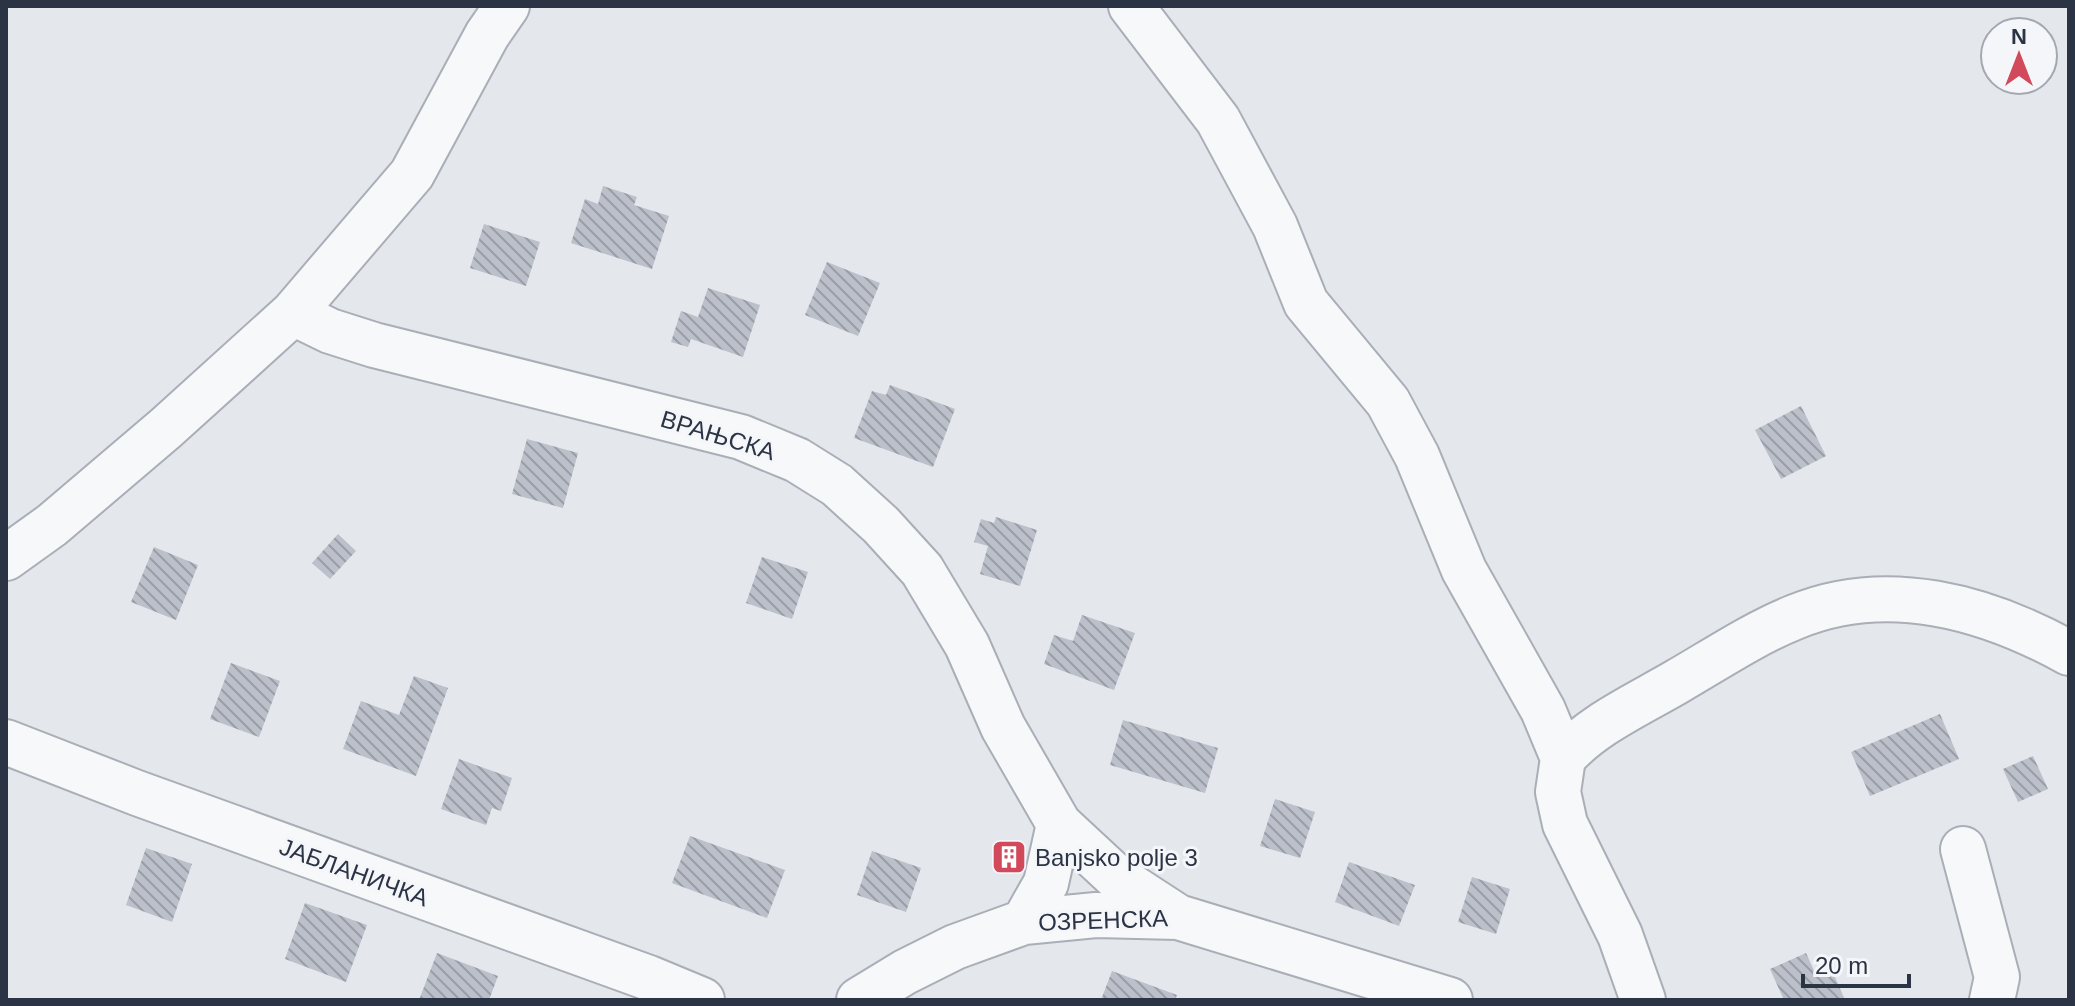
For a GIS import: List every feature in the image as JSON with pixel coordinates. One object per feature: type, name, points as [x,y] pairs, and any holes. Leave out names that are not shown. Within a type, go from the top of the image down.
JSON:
[{"type":"street","points":[[6,558],[52,525],[166,428],[293,313],[412,174],[487,35],[507,6]]},
{"type":"street","points":[[1131,6],[1218,120],[1275,226],[1306,303],[1388,402],[1417,456],[1464,570],[1543,710],[1563,758],[1558,792],[1565,824],[1620,935],[1643,1000]]},
{"type":"street","name":"ВРАЊСКА","points":[[293,313],[330,331],[374,345],[741,437],[797,460],[837,485],[881,525],[922,570],[967,645],[1003,727],[1059,824],[1115,876],[1178,917]]},
{"type":"street","points":[[1563,758],[1576,744],[1609,721],[1764,632],[1796,616],[1847,603],[1885,599],[1961,607],[2044,639],[2069,653]]},
{"type":"street","name":"ЈАБЛАНИЧКА","points":[[6,742],[702,1000]]},
{"type":"street","points":[[1024,922],[1046,883],[1059,824]]},
{"type":"street","points":[[1963,849],[1997,977],[1992,1000]]},
{"type":"street","name":"ОЗРЕНСКА","points":[[859,1000],[955,947],[1024,922],[1096,915],[1178,917],[1450,1000]]},
{"type":"building","points":[[603,186],[637,197],[634,205],[669,216],[652,269],[571,243],[585,199],[598,204]]},
{"type":"building","points":[[484,224],[540,242],[526,286],[470,268]]},
{"type":"building","points":[[827,262],[880,283],[858,336],[805,315]]},
{"type":"building","points":[[708,288],[760,305],[743,357],[691,339],[688,347],[671,342],[681,311],[698,317]]},
{"type":"building","points":[[890,385],[955,409],[933,467],[854,438],[872,391],[886,395]]},
{"type":"building","points":[[1801,406],[1826,456],[1781,479],[1755,430]]},
{"type":"building","points":[[527,439],[578,453],[563,508],[512,494]]},
{"type":"building","points":[[996,517],[1037,530],[1020,586],[980,574],[988,546],[974,542],[981,519],[994,523]]},
{"type":"building","points":[[338,534],[356,551],[330,579],[312,563]]},
{"type":"building","points":[[154,547],[198,565],[176,620],[131,602]]},
{"type":"building","points":[[762,557],[808,572],[792,619],[746,603]]},
{"type":"building","points":[[1082,615],[1135,633],[1114,690],[1044,664],[1054,635],[1073,641]]},
{"type":"building","points":[[231,663],[280,681],[259,737],[210,719]]},
{"type":"building","points":[[414,676],[448,688],[416,776],[343,749],[361,701],[399,715]]},
{"type":"building","points":[[1940,714],[1959,759],[1870,796],[1851,752]]},
{"type":"building","points":[[1123,720],[1218,748],[1205,793],[1110,765]]},
{"type":"building","points":[[2033,756],[2048,789],[2018,802],[2003,769]]},
{"type":"building","points":[[459,759],[512,778],[501,811],[492,808],[486,825],[441,809]]},
{"type":"building","points":[[1275,799],[1315,812],[1300,858],[1260,846]]},
{"type":"building","points":[[690,836],[785,870],[767,918],[672,883]]},
{"type":"building","name":"Banjsko polje 3","points":[[1002,846],[1019,849],[1015,870],[998,866]]},
{"type":"building","points":[[146,848],[192,864],[172,922],[126,905]]},
{"type":"building","points":[[872,851],[921,868],[906,912],[857,895]]},
{"type":"building","points":[[1349,862],[1415,885],[1399,926],[1335,902]]},
{"type":"building","points":[[1472,877],[1510,889],[1496,934],[1458,922]]},
{"type":"building","points":[[305,903],[367,925],[346,982],[285,959]]},
{"type":"building","points":[[437,953],[498,976],[489,1000],[419,1000]]},
{"type":"building","points":[[1806,953],[1816,975],[1831,968],[1845,1000],[1784,1000],[1770,969]]},
{"type":"building","points":[[1112,971],[1177,995],[1175,1000],[1101,1000]]},
{"type":"place","name":"Banjsko polje 3","points":[[1009,857]]}]
